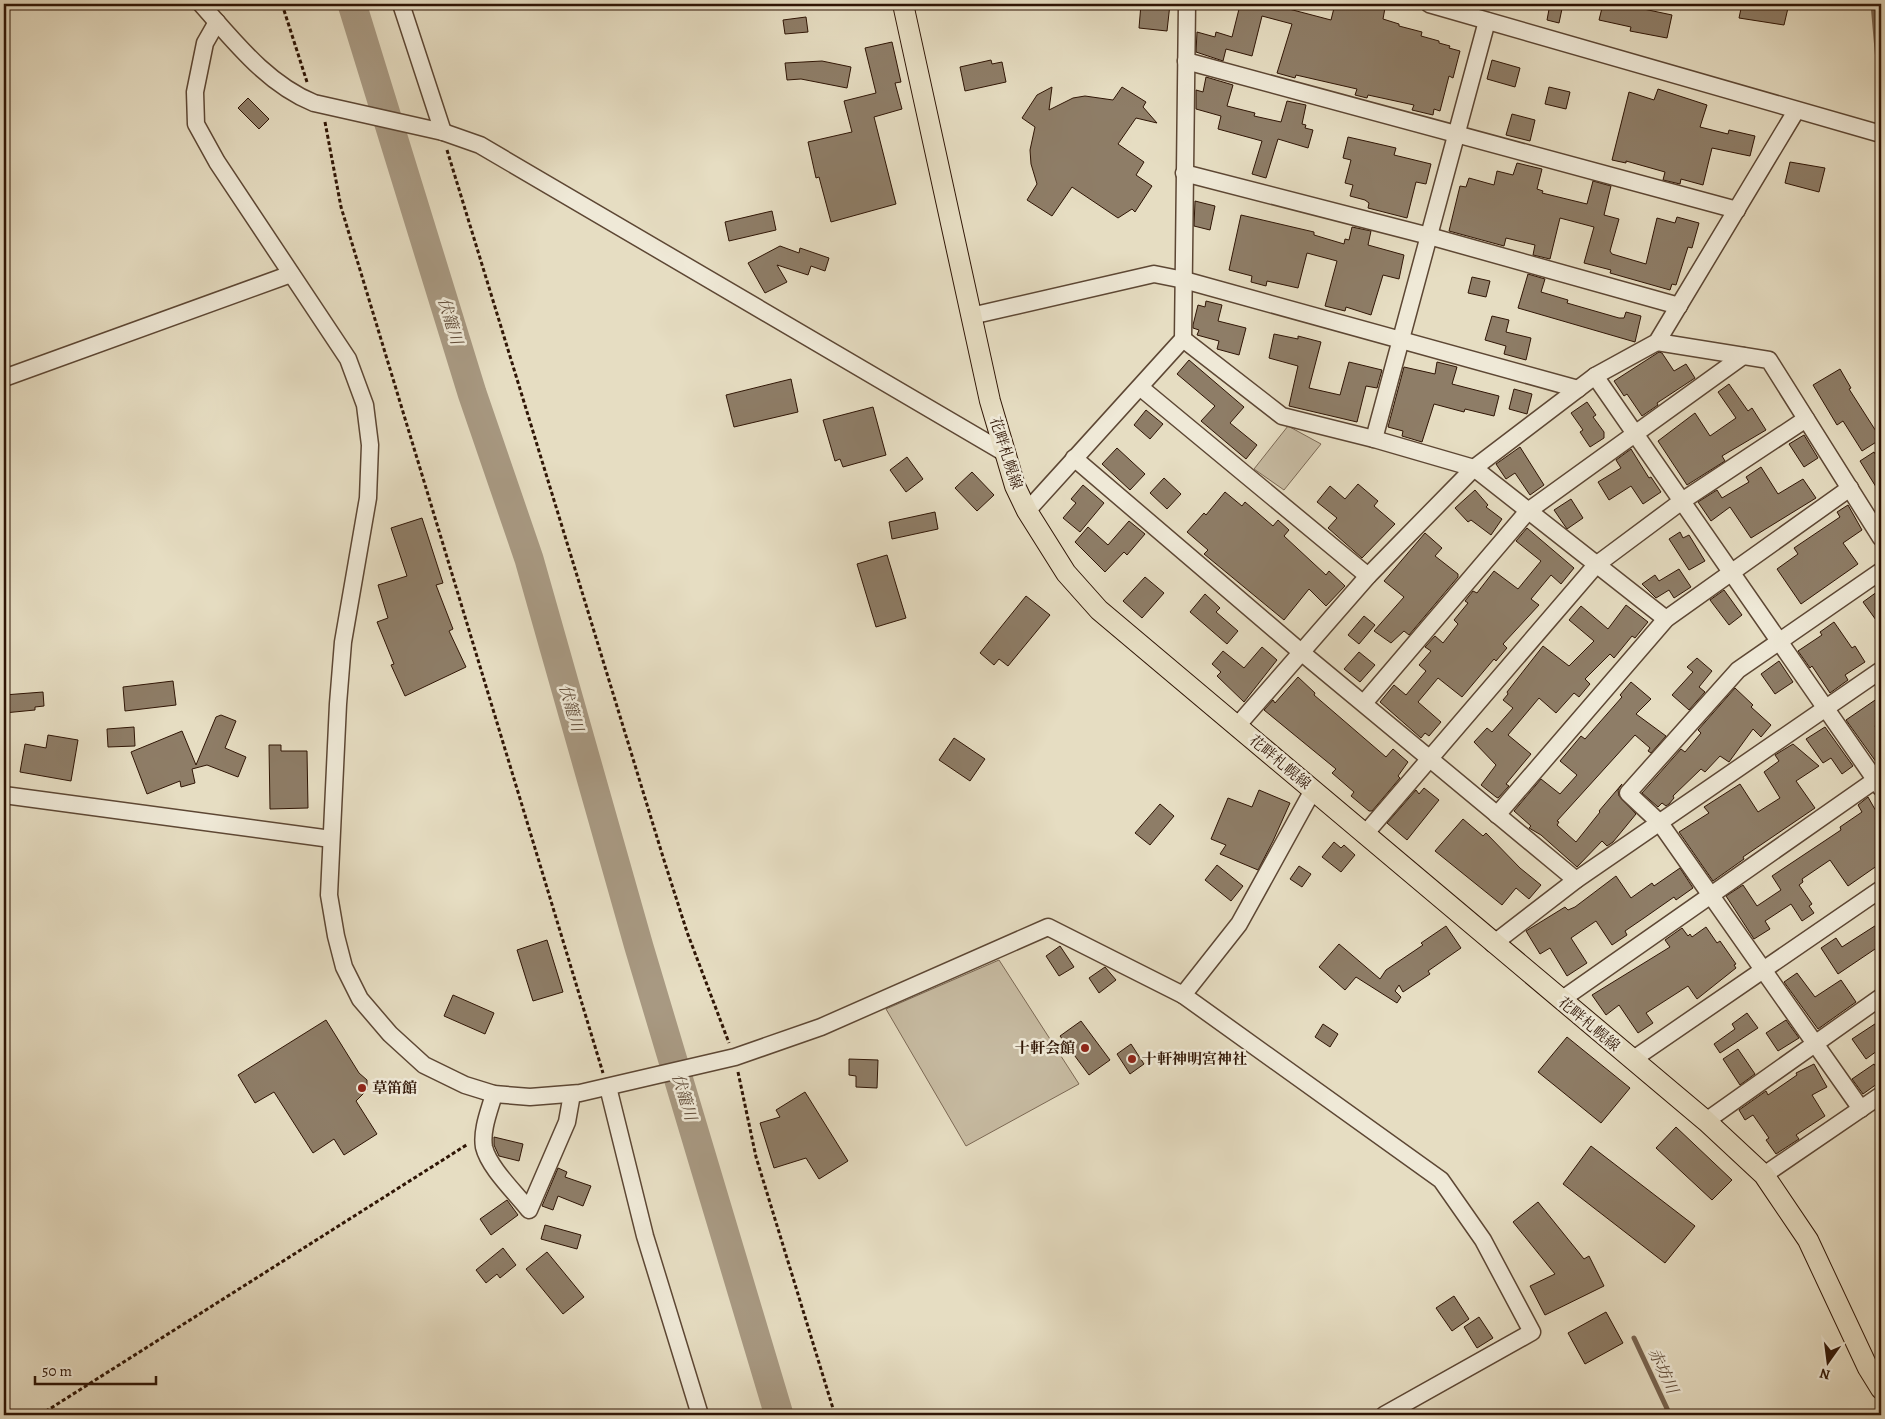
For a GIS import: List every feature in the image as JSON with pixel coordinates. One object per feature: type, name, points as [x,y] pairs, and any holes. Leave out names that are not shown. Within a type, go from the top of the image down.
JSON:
[{"type":"main road","name":"花畔札幌線","points":[[903,4],[990,401],[1015,486],[1027,511],[1066,572],[1100,610],[1493,944],[1706,1121],[1764,1175],[1808,1240],[1839,1309],[1881,1390]]},
{"type":"street","points":[[202,4],[265,72],[294,95],[332,108],[438,131],[480,144],[1005,453]]},
{"type":"street","points":[[401,4],[438,131]]},
{"type":"street","points":[[1027,511],[1074,458],[1141,388],[1183,339],[1187,4]]},
{"type":"street","points":[[1429,4],[1881,134]]},
{"type":"street","points":[[1374,439],[1487,21]]},
{"type":"street","points":[[217,22],[205,42],[195,92],[196,124],[217,162],[348,359],[365,405],[370,445],[368,498],[343,642],[329,895],[336,936],[344,967],[360,999],[390,1034],[424,1065],[465,1085],[494,1094],[530,1097],[572,1094],[728,1059],[822,1027],[1048,927],[1110,960],[1183,995],[1442,1180],[1482,1240],[1532,1332],[1384,1415]]},
{"type":"street","points":[[1186,61],[1736,210]]},
{"type":"street","points":[[1237,726],[1368,576],[1474,468],[1595,376],[1658,342],[1796,111]]},
{"type":"street","points":[[1184,173],[1429,236],[1679,306]]},
{"type":"street","points":[[4,378],[291,274]]},
{"type":"street","points":[[971,316],[1154,274],[1184,280],[1578,389]]},
{"type":"street","points":[[1183,339],[1282,416],[1374,439],[1474,468],[1666,619]]},
{"type":"street","points":[[1658,342],[1769,360],[1881,538]]},
{"type":"street","points":[[1364,703],[1528,511],[1743,356]]},
{"type":"street","points":[[1561,1000],[1710,894],[1879,781],[1595,376]]},
{"type":"street","points":[[1141,388],[1368,576]]},
{"type":"street","points":[[1365,834],[1596,565],[1682,501],[1806,419]]},
{"type":"street","points":[[1074,458],[1301,652],[1576,880]]},
{"type":"street","points":[[1497,815],[1666,619],[1850,488]]},
{"type":"street","points":[[1861,1109],[1660,823],[1628,793],[1738,670],[1881,571]]},
{"type":"street","points":[[1493,944],[1576,880],[1881,670]]},
{"type":"street","points":[[1183,995],[1239,924],[1313,790]]},
{"type":"street","points":[[4,795],[331,839]]},
{"type":"street","points":[[1632,1060],[1881,889]]},
{"type":"street","points":[[1706,1121],[1881,997]]},
{"type":"street","points":[[608,1087],[645,1236],[700,1415]]},
{"type":"street","points":[[494,1094],[486,1124],[484,1147],[496,1170],[530,1210],[568,1122],[572,1094]]},
{"type":"street","points":[[1764,1175],[1881,1095]]},
{"type":"path","points":[[282,4],[314,103],[324,119],[341,207],[608,1087]]},
{"type":"path","points":[[438,131],[449,157],[663,857],[728,1059],[835,1415]]},
{"type":"path","points":[[40,1415],[432,1167],[436,1162],[473,1141],[485,1139]]},
{"type":"shaded area","points":[[1288,426],[1321,444],[1284,490],[1254,469]]},
{"type":"shaded area","points":[[999,960],[1079,1084],[966,1146],[886,1009]]},
{"type":"building","points":[[1141,4],[1170,4],[1167,31],[1139,28]]},
{"type":"building","points":[[1234,4],[1291,4],[1289,9],[1331,20],[1335,4],[1370,4],[1385,8],[1383,19],[1399,24],[1399,26],[1422,32],[1421,36],[1439,41],[1439,43],[1450,46],[1449,48],[1460,51],[1453,78],[1449,76],[1440,111],[1434,109],[1433,115],[1412,110],[1414,105],[1368,95],[1367,98],[1355,95],[1357,89],[1296,75],[1295,78],[1277,73],[1292,24],[1262,16],[1252,56],[1226,49],[1223,61],[1196,52],[1197,32],[1215,37],[1216,32],[1232,37],[1239,9],[1233,7]]},
{"type":"building","points":[[1550,4],[1563,4],[1559,23],[1547,20]]},
{"type":"building","points":[[1603,4],[1620,4],[1672,15],[1667,38],[1630,31],[1631,27],[1599,20]]},
{"type":"building","points":[[1742,4],[1767,4],[1788,8],[1784,25],[1739,18]]},
{"type":"building","points":[[806,17],[808,32],[785,34],[783,20]]},
{"type":"building","points":[[892,42],[901,82],[895,83],[902,109],[874,117],[896,204],[831,222],[819,177],[816,178],[808,142],[852,132],[844,101],[876,93],[865,48]]},
{"type":"building","points":[[991,60],[992,64],[1002,62],[1006,82],[965,91],[960,67]]},
{"type":"building","points":[[1492,60],[1520,68],[1515,87],[1487,79]]},
{"type":"building","points":[[822,61],[851,67],[847,88],[801,79],[787,80],[785,63]]},
{"type":"building","points":[[1206,77],[1233,85],[1227,106],[1255,113],[1254,116],[1281,122],[1287,101],[1306,105],[1302,124],[1306,125],[1305,128],[1313,130],[1308,148],[1278,139],[1266,178],[1252,174],[1262,141],[1218,129],[1221,116],[1196,109],[1196,90],[1203,92]]},
{"type":"building","points":[[1052,87],[1049,110],[1073,98],[1085,96],[1113,100],[1122,87],[1146,102],[1143,107],[1157,123],[1136,118],[1118,144],[1144,162],[1136,175],[1152,186],[1135,212],[1132,209],[1118,218],[1072,187],[1052,216],[1027,200],[1037,184],[1031,164],[1030,150],[1035,127],[1022,118],[1037,95]]},
{"type":"building","points":[[1549,87],[1570,92],[1566,109],[1545,104]]},
{"type":"building","points":[[1658,89],[1707,105],[1700,127],[1728,134],[1729,130],[1755,136],[1750,156],[1712,148],[1703,185],[1681,179],[1680,184],[1663,180],[1665,172],[1626,161],[1626,163],[1612,160],[1629,92],[1654,100]]},
{"type":"building","points":[[248,98],[269,119],[259,129],[238,108]]},
{"type":"building","points":[[1512,114],[1535,120],[1530,141],[1506,135]]},
{"type":"building","points":[[1348,137],[1396,148],[1394,155],[1431,164],[1426,184],[1416,182],[1407,218],[1368,208],[1369,203],[1365,200],[1350,196],[1353,185],[1345,183],[1351,160],[1343,158]]},
{"type":"building","points":[[1790,162],[1825,168],[1819,192],[1785,183]]},
{"type":"building","points":[[1517,163],[1542,169],[1537,189],[1543,191],[1542,193],[1587,204],[1593,181],[1611,186],[1604,215],[1619,219],[1610,251],[1612,254],[1646,264],[1657,218],[1675,223],[1677,217],[1699,223],[1692,248],[1688,247],[1676,285],[1672,284],[1670,290],[1610,273],[1611,270],[1584,263],[1594,227],[1560,218],[1550,259],[1533,255],[1535,245],[1506,238],[1504,246],[1449,231],[1460,186],[1466,187],[1469,178],[1494,185],[1497,171],[1513,175]]},
{"type":"building","points":[[1195,201],[1215,206],[1210,230],[1194,226]]},
{"type":"building","points":[[772,211],[776,230],[729,241],[725,222]]},
{"type":"building","points":[[1241,215],[1314,232],[1314,235],[1344,244],[1345,239],[1349,240],[1352,227],[1371,231],[1368,245],[1404,255],[1399,279],[1383,275],[1371,315],[1346,307],[1345,311],[1325,306],[1337,261],[1307,253],[1298,288],[1267,281],[1266,286],[1251,282],[1252,276],[1229,270]]},
{"type":"building","points":[[780,246],[799,253],[800,248],[829,258],[825,271],[811,266],[808,275],[777,265],[787,282],[765,293],[748,263]]},
{"type":"building","points":[[1528,274],[1545,279],[1541,292],[1568,300],[1567,303],[1619,318],[1624,318],[1626,312],[1641,316],[1635,342],[1518,308]]},
{"type":"building","points":[[1472,277],[1490,281],[1486,297],[1468,293]]},
{"type":"building","points":[[1206,301],[1222,305],[1218,321],[1246,328],[1239,355],[1217,349],[1219,341],[1197,335],[1199,330],[1193,328],[1193,325],[1198,305],[1205,307]]},
{"type":"building","points":[[1492,316],[1509,320],[1506,332],[1531,338],[1526,360],[1504,354],[1506,346],[1485,340]]},
{"type":"building","points":[[1274,334],[1298,339],[1298,336],[1321,342],[1309,388],[1340,395],[1349,362],[1382,370],[1377,388],[1366,386],[1357,422],[1289,406],[1298,366],[1269,358]]},
{"type":"building","points":[[1659,352],[1662,353],[1674,371],[1686,364],[1695,378],[1657,403],[1658,405],[1642,416],[1627,394],[1624,396],[1614,381]]},
{"type":"building","points":[[1189,360],[1244,407],[1230,423],[1257,445],[1246,459],[1201,421],[1215,406],[1177,374]]},
{"type":"building","points":[[1437,362],[1457,367],[1452,384],[1499,396],[1494,416],[1465,409],[1464,412],[1434,404],[1422,442],[1402,436],[1403,431],[1388,427],[1404,367],[1435,374]]},
{"type":"building","points":[[1840,369],[1851,388],[1849,389],[1881,439],[1862,451],[1843,421],[1837,425],[1813,385]]},
{"type":"building","points":[[791,379],[798,412],[734,427],[726,395]]},
{"type":"building","points":[[1729,384],[1748,411],[1752,408],[1766,430],[1722,456],[1725,461],[1687,485],[1658,441],[1695,413],[1710,436],[1736,418],[1718,392]]},
{"type":"building","points":[[1514,389],[1532,394],[1527,414],[1509,409]]},
{"type":"building","points":[[1587,402],[1596,415],[1593,417],[1604,432],[1604,438],[1590,447],[1580,432],[1583,430],[1571,413]]},
{"type":"building","points":[[873,407],[886,455],[843,467],[840,459],[835,461],[823,420]]},
{"type":"building","points":[[1146,410],[1163,424],[1150,439],[1134,425]]},
{"type":"building","points":[[1804,435],[1818,458],[1804,467],[1789,444]]},
{"type":"building","points":[[1520,447],[1544,485],[1530,495],[1515,473],[1506,479],[1496,464]]},
{"type":"building","points":[[1117,448],[1145,474],[1130,490],[1102,464]]},
{"type":"building","points":[[1631,449],[1649,478],[1651,477],[1661,492],[1643,504],[1631,486],[1609,500],[1598,482],[1621,468],[1616,460]]},
{"type":"building","points":[[1874,452],[1881,464],[1881,495],[1860,461]]},
{"type":"building","points":[[907,457],[923,479],[906,492],[890,470]]},
{"type":"building","points":[[1761,467],[1778,494],[1803,479],[1816,498],[1751,538],[1730,507],[1711,521],[1698,502],[1717,490],[1722,498],[1749,482],[1746,477]]},
{"type":"building","points":[[972,472],[994,495],[977,511],[955,488]]},
{"type":"building","points":[[1164,478],[1181,494],[1167,509],[1150,493]]},
{"type":"building","points":[[1358,484],[1378,501],[1374,506],[1395,524],[1362,558],[1328,528],[1337,518],[1317,502],[1330,486],[1345,499]]},
{"type":"building","points":[[1083,485],[1104,503],[1080,532],[1063,518],[1076,503],[1071,499]]},
{"type":"building","points":[[1475,490],[1488,505],[1486,507],[1502,519],[1491,535],[1471,520],[1468,522],[1455,508]]},
{"type":"building","points":[[1225,492],[1242,506],[1245,502],[1273,526],[1278,520],[1289,530],[1284,536],[1326,575],[1329,571],[1345,586],[1326,606],[1309,589],[1284,620],[1204,554],[1208,550],[1187,532],[1204,513],[1206,515]]},
{"type":"building","points":[[1571,499],[1583,518],[1567,529],[1554,510]]},
{"type":"building","points":[[1848,505],[1862,530],[1843,543],[1858,564],[1801,604],[1777,569],[1798,554],[1794,548],[1840,517],[1837,512]]},
{"type":"building","points":[[935,512],[938,529],[892,539],[889,522]]},
{"type":"building","points":[[422,518],[443,583],[436,585],[453,629],[449,631],[466,667],[405,696],[391,665],[394,664],[377,622],[388,618],[378,585],[407,576],[391,528]]},
{"type":"building","points":[[1129,521],[1145,534],[1127,555],[1124,552],[1105,572],[1075,542],[1088,527],[1108,545]]},
{"type":"building","points":[[1527,528],[1574,568],[1561,584],[1551,575],[1531,599],[1539,605],[1503,644],[1507,648],[1496,661],[1494,659],[1462,697],[1438,678],[1418,702],[1441,722],[1429,736],[1425,733],[1421,738],[1380,702],[1394,685],[1406,695],[1426,671],[1419,665],[1431,651],[1425,647],[1435,636],[1443,643],[1458,624],[1454,620],[1468,603],[1465,601],[1473,591],[1477,593],[1494,571],[1518,589],[1541,561],[1516,541]]},
{"type":"building","points":[[1680,532],[1683,538],[1689,535],[1705,561],[1689,570],[1669,539]]},
{"type":"building","points":[[1425,533],[1442,548],[1435,556],[1458,574],[1458,577],[1409,635],[1404,631],[1391,643],[1374,631],[1404,597],[1384,581]]},
{"type":"building","points":[[887,555],[906,618],[876,627],[857,564]]},
{"type":"building","points":[[1679,569],[1691,587],[1674,598],[1669,590],[1656,598],[1642,584],[1655,575],[1659,581]]},
{"type":"building","points":[[1145,577],[1164,593],[1142,618],[1123,601]]},
{"type":"building","points":[[1881,589],[1881,627],[1863,602]]},
{"type":"building","points":[[1724,590],[1742,615],[1729,625],[1710,600]]},
{"type":"building","points":[[1205,594],[1220,608],[1216,612],[1238,631],[1227,644],[1190,612]]},
{"type":"building","points":[[1026,596],[1050,615],[1008,666],[999,659],[994,665],[980,653]]},
{"type":"building","points":[[1626,605],[1648,622],[1635,638],[1632,636],[1614,658],[1610,654],[1585,679],[1590,684],[1579,697],[1574,693],[1556,713],[1539,698],[1508,735],[1531,754],[1506,784],[1509,786],[1498,798],[1496,797],[1481,785],[1496,765],[1474,742],[1487,728],[1492,732],[1513,708],[1503,700],[1508,694],[1507,692],[1543,646],[1569,666],[1594,641],[1569,620],[1581,606],[1608,629]]},
{"type":"building","points":[[1364,616],[1375,625],[1359,644],[1348,635]]},
{"type":"building","points":[[1834,622],[1852,648],[1855,646],[1865,662],[1845,675],[1848,680],[1830,693],[1812,666],[1810,668],[1798,651],[1822,635],[1820,632]]},
{"type":"building","points":[[1262,647],[1277,660],[1244,702],[1217,676],[1221,672],[1212,664],[1223,651],[1244,668]]},
{"type":"building","points":[[1359,652],[1375,665],[1360,682],[1344,669]]},
{"type":"building","points":[[1697,658],[1712,671],[1699,687],[1705,692],[1689,710],[1672,695],[1693,672],[1687,667]]},
{"type":"building","points":[[1779,661],[1793,682],[1775,694],[1761,674]]},
{"type":"building","points":[[1298,677],[1315,693],[1314,695],[1386,757],[1393,749],[1408,762],[1398,776],[1400,778],[1372,811],[1369,811],[1351,796],[1354,792],[1332,773],[1336,769],[1264,710],[1273,700],[1275,703]]},
{"type":"building","points":[[173,681],[176,705],[125,711],[123,687]]},
{"type":"building","points":[[1631,682],[1651,699],[1636,714],[1666,736],[1651,753],[1648,751],[1650,748],[1635,735],[1557,821],[1559,822],[1557,825],[1576,842],[1622,784],[1618,790],[1619,796],[1636,814],[1613,842],[1607,846],[1602,841],[1577,867],[1541,835],[1529,828],[1531,826],[1514,811],[1541,779],[1560,794],[1577,775],[1560,761],[1581,736],[1585,739],[1622,697],[1620,695]]},
{"type":"building","points":[[1735,688],[1753,705],[1751,707],[1771,725],[1761,737],[1753,729],[1729,762],[1720,756],[1705,772],[1701,769],[1673,796],[1674,798],[1669,804],[1666,806],[1662,803],[1658,807],[1642,793],[1681,749],[1685,752],[1701,733],[1698,730]]},
{"type":"building","points":[[43,692],[44,706],[35,707],[35,710],[4,713],[4,695]]},
{"type":"building","points":[[1881,696],[1881,719],[1875,726],[1881,735],[1881,766],[1879,766],[1846,720]]},
{"type":"building","points":[[221,715],[236,721],[225,748],[246,757],[238,777],[207,765],[192,769],[195,783],[181,787],[180,781],[147,794],[131,752],[182,731],[196,765],[216,717]]},
{"type":"building","points":[[134,727],[135,746],[108,747],[107,729]]},
{"type":"building","points":[[1825,727],[1853,766],[1842,774],[1831,758],[1823,763],[1806,739]]},
{"type":"building","points":[[48,735],[78,740],[71,781],[20,772],[25,744],[46,748]]},
{"type":"building","points":[[954,738],[985,759],[970,781],[939,760]]},
{"type":"building","points":[[1793,744],[1819,766],[1796,781],[1815,808],[1743,857],[1744,859],[1713,881],[1679,832],[1709,813],[1704,807],[1740,784],[1758,812],[1780,798],[1764,772],[1779,761],[1775,755]]},
{"type":"building","points":[[269,745],[281,745],[281,751],[307,751],[308,808],[270,809]]},
{"type":"building","points":[[1424,788],[1439,800],[1407,840],[1387,823],[1416,790],[1419,794]]},
{"type":"building","points":[[1259,790],[1290,803],[1258,870],[1220,854],[1226,845],[1211,839],[1228,798],[1252,807]]},
{"type":"building","points":[[1868,797],[1881,820],[1881,863],[1848,886],[1830,860],[1802,879],[1803,882],[1799,885],[1812,904],[1809,906],[1814,913],[1802,921],[1791,904],[1765,921],[1770,929],[1754,939],[1726,896],[1743,885],[1757,906],[1781,890],[1772,876],[1841,830],[1840,827],[1862,812],[1858,805]]},
{"type":"building","points":[[1160,804],[1174,816],[1150,845],[1135,833]]},
{"type":"building","points":[[1463,819],[1483,836],[1486,833],[1520,868],[1541,885],[1529,899],[1516,888],[1502,905],[1435,851]]},
{"type":"building","points":[[1334,842],[1341,848],[1344,845],[1355,855],[1341,872],[1322,857]]},
{"type":"building","points":[[1217,865],[1243,886],[1231,901],[1205,880]]},
{"type":"building","points":[[1299,866],[1311,874],[1302,887],[1290,879]]},
{"type":"building","points":[[1680,868],[1693,888],[1676,900],[1674,897],[1625,931],[1627,935],[1612,945],[1596,921],[1571,938],[1587,963],[1567,976],[1550,948],[1540,954],[1526,931],[1565,907],[1568,910],[1575,907],[1616,876],[1631,898],[1652,883],[1654,886]]},
{"type":"building","points":[[1881,922],[1881,945],[1838,974],[1821,948],[1836,938],[1842,947]]},
{"type":"building","points":[[1446,926],[1461,948],[1428,971],[1430,974],[1403,992],[1399,985],[1395,991],[1401,997],[1397,1003],[1356,977],[1345,990],[1319,967],[1339,944],[1380,979],[1386,970],[1423,945],[1421,943]]},
{"type":"building","points":[[1706,927],[1717,943],[1720,941],[1736,964],[1734,965],[1736,968],[1697,999],[1688,986],[1646,1013],[1653,1023],[1638,1033],[1619,1005],[1606,1015],[1592,995],[1670,947],[1665,940],[1682,928],[1688,936],[1690,934],[1692,937]]},
{"type":"building","points":[[547,940],[563,992],[533,1001],[517,950]]},
{"type":"building","points":[[1060,946],[1074,967],[1059,976],[1046,956]]},
{"type":"building","points":[[1105,967],[1116,980],[1099,993],[1089,978]]},
{"type":"building","points":[[1797,973],[1815,997],[1841,980],[1856,1002],[1818,1029],[1784,982]]},
{"type":"building","points":[[453,995],[494,1013],[485,1034],[444,1016]]},
{"type":"building","points":[[1747,1013],[1758,1028],[1720,1053],[1714,1044],[1735,1029],[1732,1024]]},
{"type":"building","points":[[326,1020],[359,1073],[367,1080],[367,1090],[356,1101],[377,1134],[344,1155],[334,1139],[313,1153],[274,1092],[255,1103],[238,1075]]},
{"type":"building","points":[[1786,1020],[1799,1038],[1778,1051],[1766,1033]]},
{"type":"building","points":[[1881,1020],[1881,1048],[1866,1059],[1852,1039]]},
{"type":"building","name":"十軒会館","points":[[1081,1021],[1110,1060],[1089,1075],[1060,1036]]},
{"type":"building","points":[[1323,1024],[1338,1034],[1330,1047],[1315,1037]]},
{"type":"building","points":[[1567,1037],[1630,1088],[1601,1123],[1538,1072]]},
{"type":"building","points":[[1131,1044],[1144,1064],[1130,1074],[1117,1054]]},
{"type":"building","points":[[1738,1049],[1755,1074],[1740,1085],[1723,1059]]},
{"type":"building","points":[[849,1059],[878,1060],[877,1088],[856,1087],[856,1076],[849,1075]]},
{"type":"building","points":[[1814,1064],[1827,1087],[1812,1095],[1825,1116],[1796,1135],[1799,1139],[1776,1154],[1766,1140],[1769,1138],[1753,1115],[1745,1120],[1739,1110],[1766,1091],[1768,1095],[1797,1075],[1796,1073]]},
{"type":"building","points":[[1874,1064],[1881,1074],[1881,1081],[1863,1094],[1852,1079]]},
{"type":"building","points":[[805,1092],[848,1161],[819,1179],[806,1158],[774,1168],[760,1123],[780,1117],[776,1110]]},
{"type":"building","points":[[1676,1127],[1732,1180],[1712,1200],[1656,1148]]},
{"type":"building","points":[[494,1137],[523,1144],[519,1161],[499,1156],[494,1145]]},
{"type":"building","points":[[1591,1146],[1695,1226],[1665,1263],[1563,1184]]},
{"type":"building","points":[[558,1168],[567,1172],[565,1177],[591,1186],[583,1206],[558,1196],[553,1210],[542,1206]]},
{"type":"building","points":[[507,1200],[518,1215],[491,1235],[480,1219]]},
{"type":"building","points":[[1538,1202],[1584,1259],[1589,1256],[1604,1286],[1545,1315],[1530,1286],[1555,1274],[1513,1222]]},
{"type":"building","points":[[545,1225],[581,1235],[577,1249],[541,1239]]},
{"type":"building","points":[[503,1248],[516,1265],[500,1278],[497,1274],[486,1283],[476,1270]]},
{"type":"building","points":[[547,1252],[584,1297],[563,1314],[526,1269]]},
{"type":"building","points":[[1454,1296],[1469,1319],[1452,1331],[1436,1308]]},
{"type":"building","points":[[1606,1312],[1623,1343],[1585,1364],[1568,1333]]},
{"type":"building","points":[[1479,1317],[1493,1338],[1477,1348],[1464,1327]]},
{"type":"waterway","name":"伏籠川","points":[[352,4],[472,393],[529,559],[639,947],[779,1415]]},
{"type":"waterway","points":[[1873,4],[1881,95]]},
{"type":"waterway","name":"赤坊川","points":[[1634,1338],[1670,1415]]},
{"type":"place","name":"十軒会館","points":[[1085,1048]]},
{"type":"place","name":"十軒神明宮神社","points":[[1132,1059]]},
{"type":"place","name":"草笛館","points":[[362,1088]]}]
